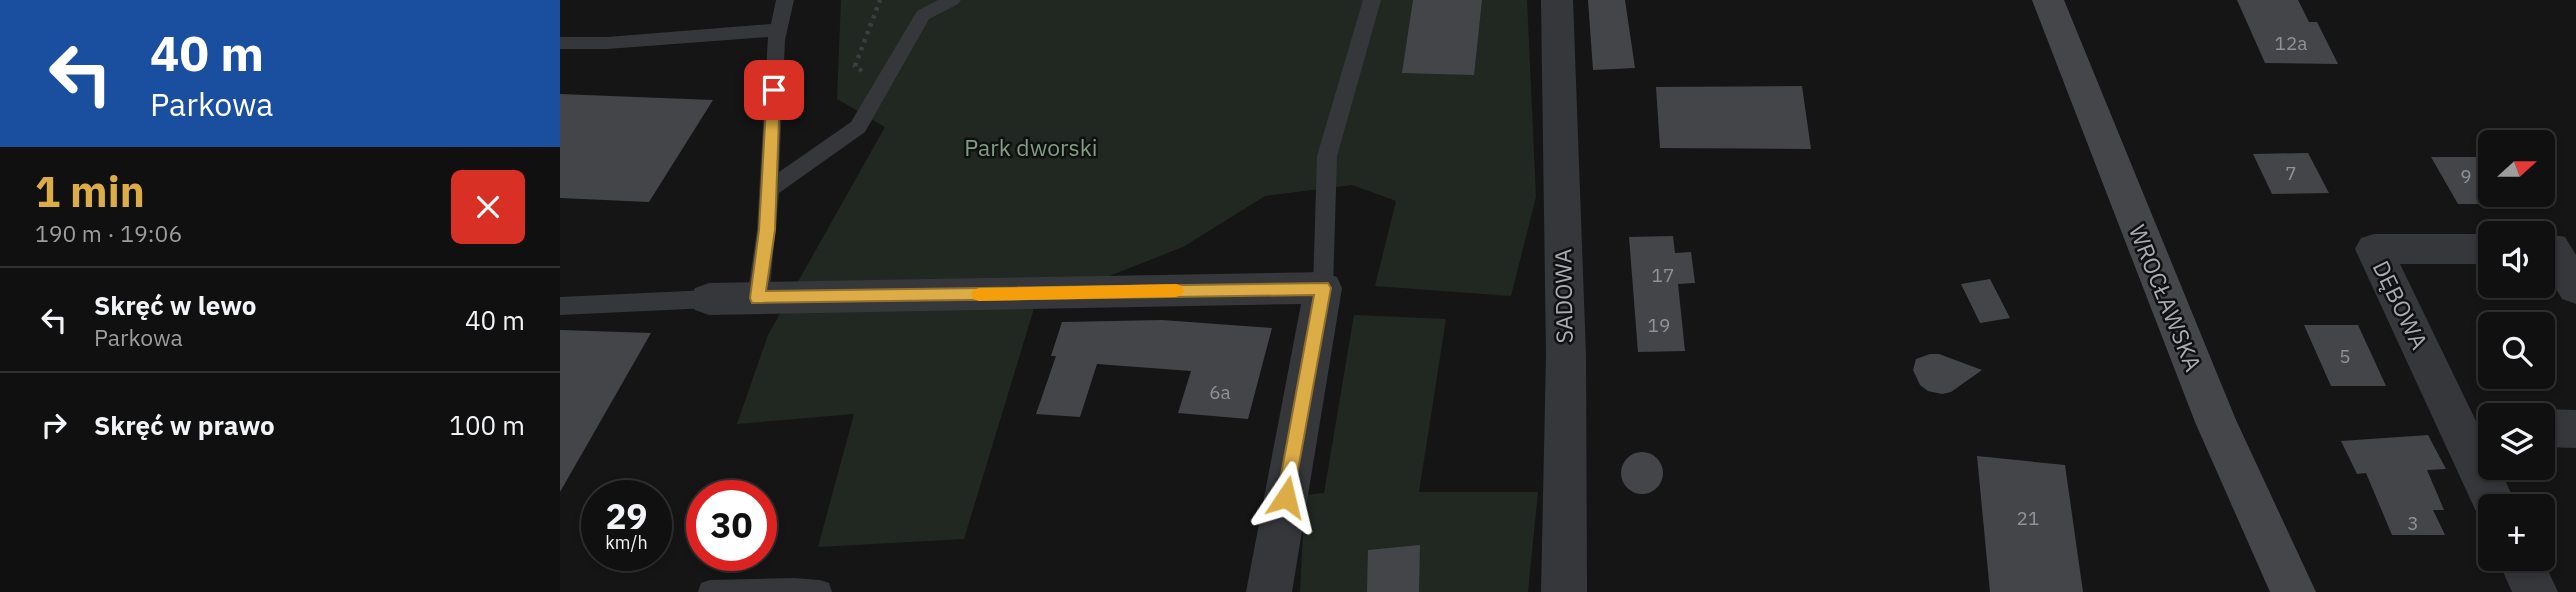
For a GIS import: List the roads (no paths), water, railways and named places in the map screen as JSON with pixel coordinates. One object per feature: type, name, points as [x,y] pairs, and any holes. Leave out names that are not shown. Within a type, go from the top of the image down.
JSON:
[{"type":"main road","name":"WROCŁAWSKA","points":[[2048,0],[2216,422],[2293,592]]},
{"type":"street","name":"SADOWA","points":[[1557,0],[1566,355],[1564,592]]},
{"type":"street","name":"DĘBOWA","points":[[2478,249],[2374,249],[2475,428],[2493,494]]},
{"type":"street","points":[[2555,253],[2576,288]]},
{"type":"street","points":[[709,299],[1323,288],[1269,592]]},
{"type":"street","points":[[2555,428],[2576,429]]},
{"type":"street","points":[[2525,571],[2535,592]]},
{"type":"lane","points":[[758,298],[767,230],[778,30],[785,0]]},
{"type":"lane","points":[[769,189],[858,127],[923,15],[952,0]]},
{"type":"lane","points":[[1323,288],[1327,156],[1372,0]]},
{"type":"lane","points":[[560,43],[607,43],[778,30]]},
{"type":"lane","points":[[560,306],[709,299]]},
{"type":"lane","points":[[710,592],[820,592]]},
{"type":"park label","name":"Park dworski","points":[[1031,148]]}]
